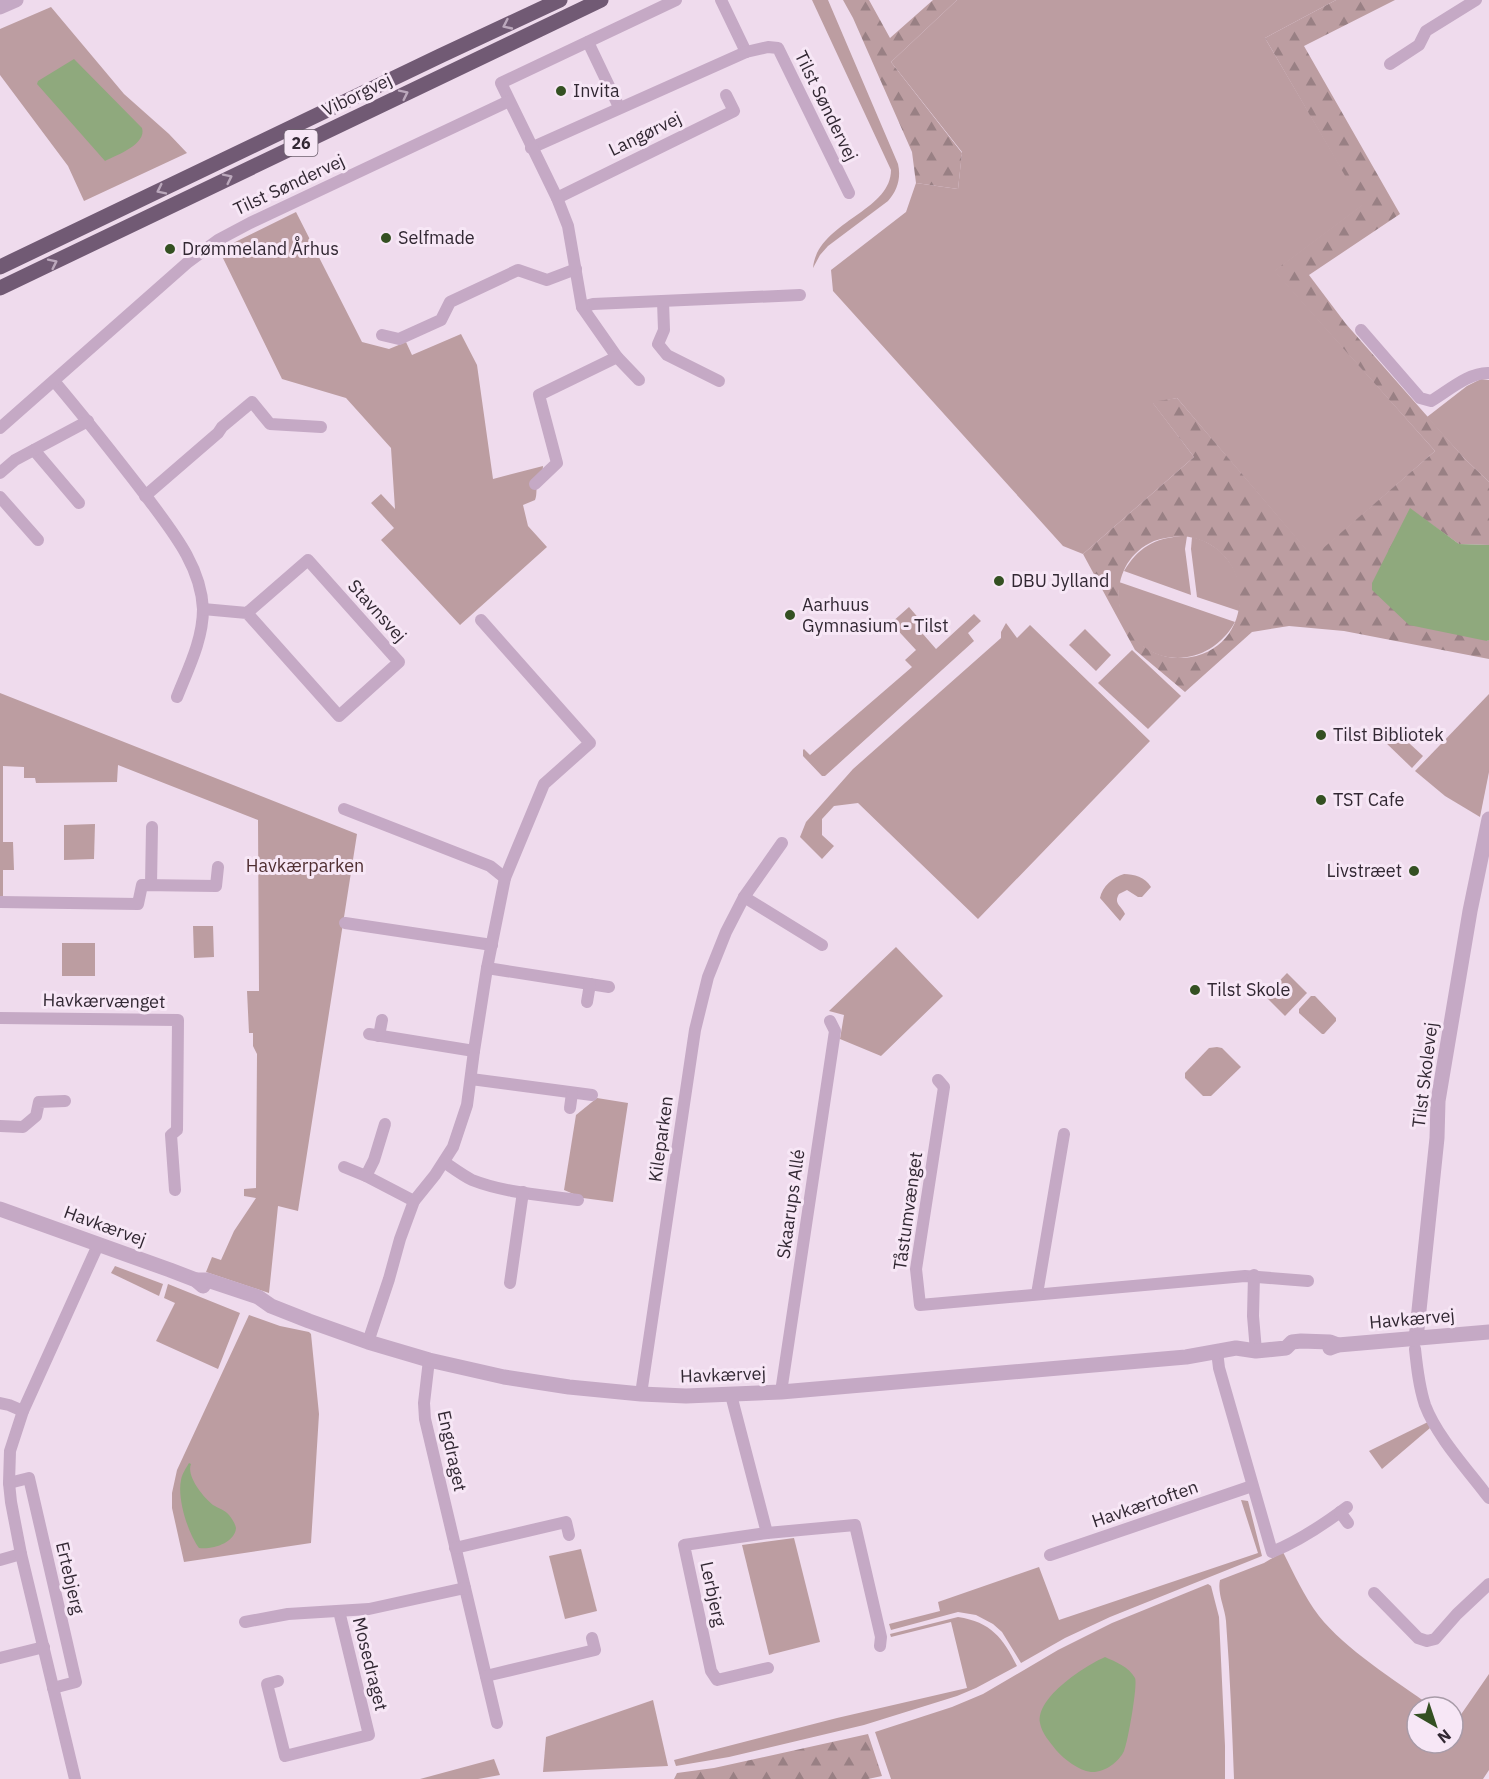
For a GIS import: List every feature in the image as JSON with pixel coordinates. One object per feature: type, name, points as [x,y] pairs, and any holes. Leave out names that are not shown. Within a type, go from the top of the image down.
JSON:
[{"type":"main road","name":"Viborgvej","points":[[0,267],[560,0]]},
{"type":"main road","name":"Viborgvej","points":[[0,288],[602,0]]},
{"type":"street","points":[[0,7],[16,0]]},
{"type":"street","points":[[639,380],[617,357],[582,308],[568,226],[557,198],[501,84],[676,0]]},
{"type":"street","points":[[721,0],[746,52]]},
{"type":"street","points":[[1390,64],[1419,45],[1426,31],[1476,0]]},
{"type":"street","points":[[588,42],[620,107]]},
{"type":"street","name":"Tilst Søndervej","points":[[531,147],[746,52],[768,46],[778,48],[849,193]]},
{"type":"street","name":"Langørvej","points":[[557,198],[734,111],[726,95]]},
{"type":"street","name":"Tilst Søndervej","points":[[0,428],[187,263],[218,240],[509,101]]},
{"type":"street","points":[[382,335],[399,339],[441,320],[450,302],[518,270],[547,280],[576,269]]},
{"type":"street","points":[[582,308],[593,304],[800,295]]},
{"type":"street","points":[[663,301],[664,330],[658,344],[667,355],[719,381]]},
{"type":"street","points":[[1361,330],[1420,399],[1431,401],[1473,375],[1489,373]]},
{"type":"street","points":[[536,484],[557,463],[539,395],[617,357]]},
{"type":"street","points":[[54,381],[116,456],[145,496],[187,555],[198,581],[202,626],[198,643],[177,697]]},
{"type":"street","points":[[145,496],[252,402],[270,424],[321,427]]},
{"type":"street","points":[[0,473],[15,460],[88,421]]},
{"type":"street","points":[[34,450],[79,502]]},
{"type":"street","points":[[0,497],[38,540]]},
{"type":"street","name":"Stavnsvej","points":[[308,560],[399,662],[339,716],[247,613],[308,560]]},
{"type":"street","points":[[202,609],[247,613]]},
{"type":"street","points":[[368,1342],[414,1202],[453,1147],[464,1114],[487,968],[506,878],[544,784],[590,744],[481,620]]},
{"type":"street","points":[[344,809],[490,866],[506,878]]},
{"type":"street","name":"Tilst Skolevej","points":[[1415,1344],[1436,1155],[1438,1101],[1470,911],[1489,819]]},
{"type":"street","points":[[151,885],[152,827]]},
{"type":"street","name":"Kileparken","points":[[641,1394],[695,1030],[708,976],[726,932],[744,897],[782,843]]},
{"type":"street","points":[[0,902],[138,904],[142,885],[216,886],[218,867]]},
{"type":"street","points":[[744,897],[822,945]]},
{"type":"street","points":[[345,922],[380,923],[492,945]]},
{"type":"street","points":[[487,968],[609,987]]},
{"type":"street","points":[[587,1002],[590,984]]},
{"type":"street","name":"Havkærvænget","points":[[0,1018],[178,1020],[177,1130],[171,1135],[174,1190]]},
{"type":"street","points":[[382,1020],[374,1035],[474,1051]]},
{"type":"street","name":"Skaarups Allé","points":[[781,1392],[835,1031],[830,1021]]},
{"type":"street","points":[[471,1079],[592,1095]]},
{"type":"street","name":"Tåstumvænget","points":[[938,1080],[944,1087],[916,1269],[920,1305],[1254,1275],[1308,1281]]},
{"type":"street","points":[[570,1108],[572,1093]]},
{"type":"street","points":[[0,1126],[23,1127],[36,1116],[39,1102],[65,1101]]},
{"type":"street","points":[[366,1176],[374,1160],[384,1124]]},
{"type":"street","points":[[1036,1294],[1064,1134]]},
{"type":"street","points":[[444,1162],[470,1179],[487,1185],[578,1200]]},
{"type":"street","points":[[344,1167],[414,1202]]},
{"type":"street","points":[[510,1283],[523,1192]]},
{"type":"street","name":"Havkærvej","points":[[0,1209],[196,1281],[203,1287],[253,1305],[271,1306],[368,1342],[429,1360],[504,1377],[569,1387],[641,1394],[686,1396],[781,1392],[1186,1357],[1217,1355],[1237,1358],[1256,1351],[1286,1347],[1294,1352],[1338,1345],[1415,1344],[1489,1332]]},
{"type":"street","points":[[75,1779],[21,1554],[11,1502],[10,1451],[23,1411],[98,1245]]},
{"type":"street","points":[[1254,1275],[1253,1316],[1256,1351]]},
{"type":"street","points":[[1415,1344],[1419,1384],[1425,1405],[1435,1426],[1489,1498]]},
{"type":"street","points":[[1217,1355],[1272,1552],[1323,1526],[1343,1510],[1348,1523]]},
{"type":"street","name":"Engdraget","points":[[429,1360],[425,1419],[497,1723]]},
{"type":"street","points":[[731,1395],[767,1533]]},
{"type":"street","points":[[0,1403],[23,1411]]},
{"type":"street","name":"Ertebjerg","points":[[9,1483],[29,1478],[76,1682],[53,1688]]},
{"type":"street","name":"Havkærtoften","points":[[1050,1555],[1252,1486]]},
{"type":"street","points":[[455,1548],[566,1522],[569,1535]]},
{"type":"street","name":"Lerbjerg","points":[[768,1668],[717,1680],[711,1671],[684,1545],[767,1533],[855,1525],[881,1637],[880,1646]]},
{"type":"street","points":[[0,1560],[21,1554]]},
{"type":"street","points":[[1374,1593],[1418,1638],[1427,1641],[1435,1639],[1457,1614],[1489,1584]]},
{"type":"street","name":"Mosedraget","points":[[245,1622],[288,1614],[369,1609],[465,1588]]},
{"type":"street","name":"Mosedraget","points":[[278,1681],[267,1684],[285,1756],[369,1735],[339,1611]]},
{"type":"street","points":[[486,1676],[595,1650],[592,1638]]},
{"type":"street","points":[[0,1658],[44,1647]]},
{"type":"green space","points":[[812,0],[828,0],[898,164],[899,174],[896,188],[888,201],[828,246],[813,268],[818,252],[827,239],[879,197],[888,184],[891,170]]},
{"type":"green space","points":[[843,0],[869,0],[890,38],[933,0],[957,0],[891,62],[962,153],[958,189],[916,183],[912,152]]},
{"type":"green space","points":[[957,0],[1336,0],[1265,38],[1363,205],[1275,271],[1435,451],[1313,558],[1177,398],[1153,403],[1194,457],[1083,554],[1063,546],[833,291],[831,270],[906,212],[916,183],[958,189],[962,152],[891,62]]},
{"type":"green space","points":[[1336,0],[1395,0],[1304,46],[1400,214],[1309,275],[1346,324],[1464,458],[1489,482],[1489,545],[1459,544],[1410,509],[1487,641],[1489,640],[1489,659],[1344,631],[1289,626],[1252,632],[1185,692],[1135,650],[1083,554],[1194,457],[1152,402],[1177,398],[1313,557],[1435,451],[1274,271],[1362,205],[1265,38]],"holes":[[[1181,536],[1207,543],[1225,557],[1236,576],[1240,597],[1236,619],[1226,638],[1208,652],[1183,658],[1160,655],[1142,645],[1129,630],[1121,611],[1119,591],[1124,571],[1135,554],[1154,541]]]},
{"type":"green space","points":[[51,7],[124,94],[187,153],[84,201],[68,166],[0,75],[0,29]]},
{"type":"green space","points":[[296,212],[362,342],[389,349],[406,342],[412,355],[461,334],[477,365],[493,479],[543,466],[535,500],[523,505],[528,526],[547,547],[460,625],[381,540],[394,528],[371,503],[381,494],[395,509],[391,448],[346,398],[282,379],[219,250]]},
{"type":"green space","points":[[1481,379],[1489,380],[1489,482],[1427,417],[1467,386]]},
{"type":"green space","points":[[1187,536],[1185,549],[1191,595],[1124,571],[1141,550],[1162,539]]},
{"type":"green space","points":[[1192,537],[1215,547],[1231,564],[1239,586],[1239,611],[1197,597],[1191,549]]},
{"type":"green space","points":[[1119,582],[1235,622],[1213,647],[1199,654],[1184,658],[1154,653],[1140,644],[1122,620],[1119,607]]},
{"type":"green space","points":[[909,607],[921,621],[916,626],[936,649],[974,614],[981,621],[968,633],[974,641],[825,776],[822,776],[803,756],[803,750],[810,755],[912,667],[905,660],[916,650],[891,623]]},
{"type":"green space","points":[[1006,623],[1017,638],[1030,625],[1150,741],[978,919],[858,803],[834,806],[822,819],[822,835],[834,846],[822,859],[800,837],[806,822],[853,769],[1001,638],[1001,632]]},
{"type":"green space","points":[[1085,629],[1111,655],[1096,671],[1069,645]]},
{"type":"green space","points":[[1132,650],[1181,696],[1148,729],[1098,683]]},
{"type":"green space","name":"Havkærparken","points":[[0,693],[357,834],[298,1211],[278,1206],[269,1293],[206,1272],[212,1257],[221,1260],[234,1231],[256,1198],[244,1196],[244,1189],[256,1188],[257,1054],[253,1046],[253,1033],[249,1033],[247,991],[259,991],[258,820],[118,765],[117,782],[36,783],[35,778],[24,778],[24,767],[3,766],[3,842],[13,842],[14,870],[3,870],[3,896],[0,896]]},
{"type":"green space","points":[[1489,694],[1489,772],[1480,817],[1445,796],[1415,771]]},
{"type":"green space","points":[[1395,730],[1423,756],[1412,768],[1384,741]]},
{"type":"green space","points":[[95,824],[94,859],[64,860],[64,825]]},
{"type":"green space","points":[[1124,874],[1139,877],[1151,887],[1142,897],[1127,890],[1119,894],[1117,903],[1125,914],[1120,921],[1100,898],[1109,883]]},
{"type":"green space","points":[[193,926],[213,926],[214,957],[194,958]]},
{"type":"green space","points":[[62,943],[95,943],[95,976],[62,976]]},
{"type":"green space","points":[[896,947],[943,996],[881,1056],[840,1039],[844,1015],[829,1011]]},
{"type":"green space","points":[[1287,973],[1307,993],[1285,1016],[1265,996]]},
{"type":"green space","points":[[1311,996],[1315,996],[1336,1018],[1324,1034],[1299,1013],[1299,1009]]},
{"type":"green space","points":[[1209,1048],[1222,1048],[1241,1067],[1211,1096],[1203,1096],[1185,1078],[1185,1073]]},
{"type":"green space","points":[[597,1098],[628,1103],[613,1202],[583,1198],[564,1190],[576,1115]]},
{"type":"green space","points":[[115,1266],[163,1284],[159,1296],[111,1273]]},
{"type":"green space","points":[[168,1284],[240,1313],[218,1369],[156,1341],[175,1303],[164,1298]]},
{"type":"green space","points":[[249,1315],[311,1334],[319,1414],[311,1543],[184,1562],[172,1508],[172,1493],[177,1470]]},
{"type":"green space","points":[[1428,1422],[1430,1428],[1382,1469],[1369,1451]]},
{"type":"green space","points":[[1241,1500],[1248,1501],[1262,1556],[1110,1617],[1065,1638],[1021,1663],[1002,1632],[976,1615],[958,1612],[891,1630],[889,1624],[940,1611],[938,1602],[1039,1567],[1059,1620],[1258,1553]]},
{"type":"green space","points":[[794,1538],[820,1642],[769,1655],[742,1545]]},
{"type":"green space","points":[[581,1549],[597,1611],[565,1619],[549,1556]]},
{"type":"green space","points":[[1283,1552],[1309,1601],[1330,1628],[1372,1664],[1416,1695],[1405,1695],[1405,1755],[1465,1755],[1465,1709],[1489,1674],[1489,1770],[1483,1779],[1234,1779],[1227,1641],[1220,1580],[1264,1563]]},
{"type":"green space","points":[[1208,1584],[1211,1586],[1219,1617],[1225,1779],[891,1779],[875,1732],[952,1707],[983,1694],[1058,1650],[1112,1623]]},
{"type":"green space","points":[[958,1617],[979,1623],[995,1633],[1007,1647],[1017,1666],[957,1696],[864,1725],[729,1757],[676,1766],[674,1760],[837,1718],[967,1688],[951,1622],[891,1637],[890,1634]]},
{"type":"green space","points":[[653,1700],[668,1766],[543,1772],[546,1737]]},
{"type":"green space","points":[[868,1734],[882,1776],[868,1779],[674,1779],[677,1773],[714,1768]]},
{"type":"green space","points":[[494,1759],[500,1775],[478,1779],[420,1779]]},
{"type":"shaded area","points":[[74,59],[142,128],[142,134],[136,144],[105,161],[37,84],[38,81]]},
{"type":"shaded area","points":[[1410,508],[1459,544],[1489,545],[1489,640],[1409,625],[1372,590],[1372,583]]},
{"type":"shaded area","points":[[189,1463],[193,1480],[200,1492],[213,1505],[227,1513],[236,1528],[232,1538],[210,1548],[199,1548],[184,1516],[180,1488],[182,1476]]},
{"type":"shaded area","points":[[1105,1657],[1126,1668],[1135,1678],[1134,1701],[1128,1737],[1122,1755],[1106,1769],[1091,1772],[1072,1764],[1056,1750],[1042,1731],[1041,1713],[1046,1703],[1064,1684],[1086,1667]]},
{"type":"place","name":"Invita","points":[[561,91]]},
{"type":"place","name":"Selfmade","points":[[386,238]]},
{"type":"place","name":"Drømmeland Århus","points":[[170,249]]},
{"type":"place","name":"DBU Jylland","points":[[999,581]]},
{"type":"place","name":"Aarhuus Gymnasium - Tilst","points":[[790,615]]},
{"type":"place","name":"Tilst Bibliotek","points":[[1321,735]]},
{"type":"place","name":"TST Cafe","points":[[1321,800]]},
{"type":"place","name":"Livstræet","points":[[1414,871]]},
{"type":"place","name":"Tilst Skole","points":[[1195,990]]}]
